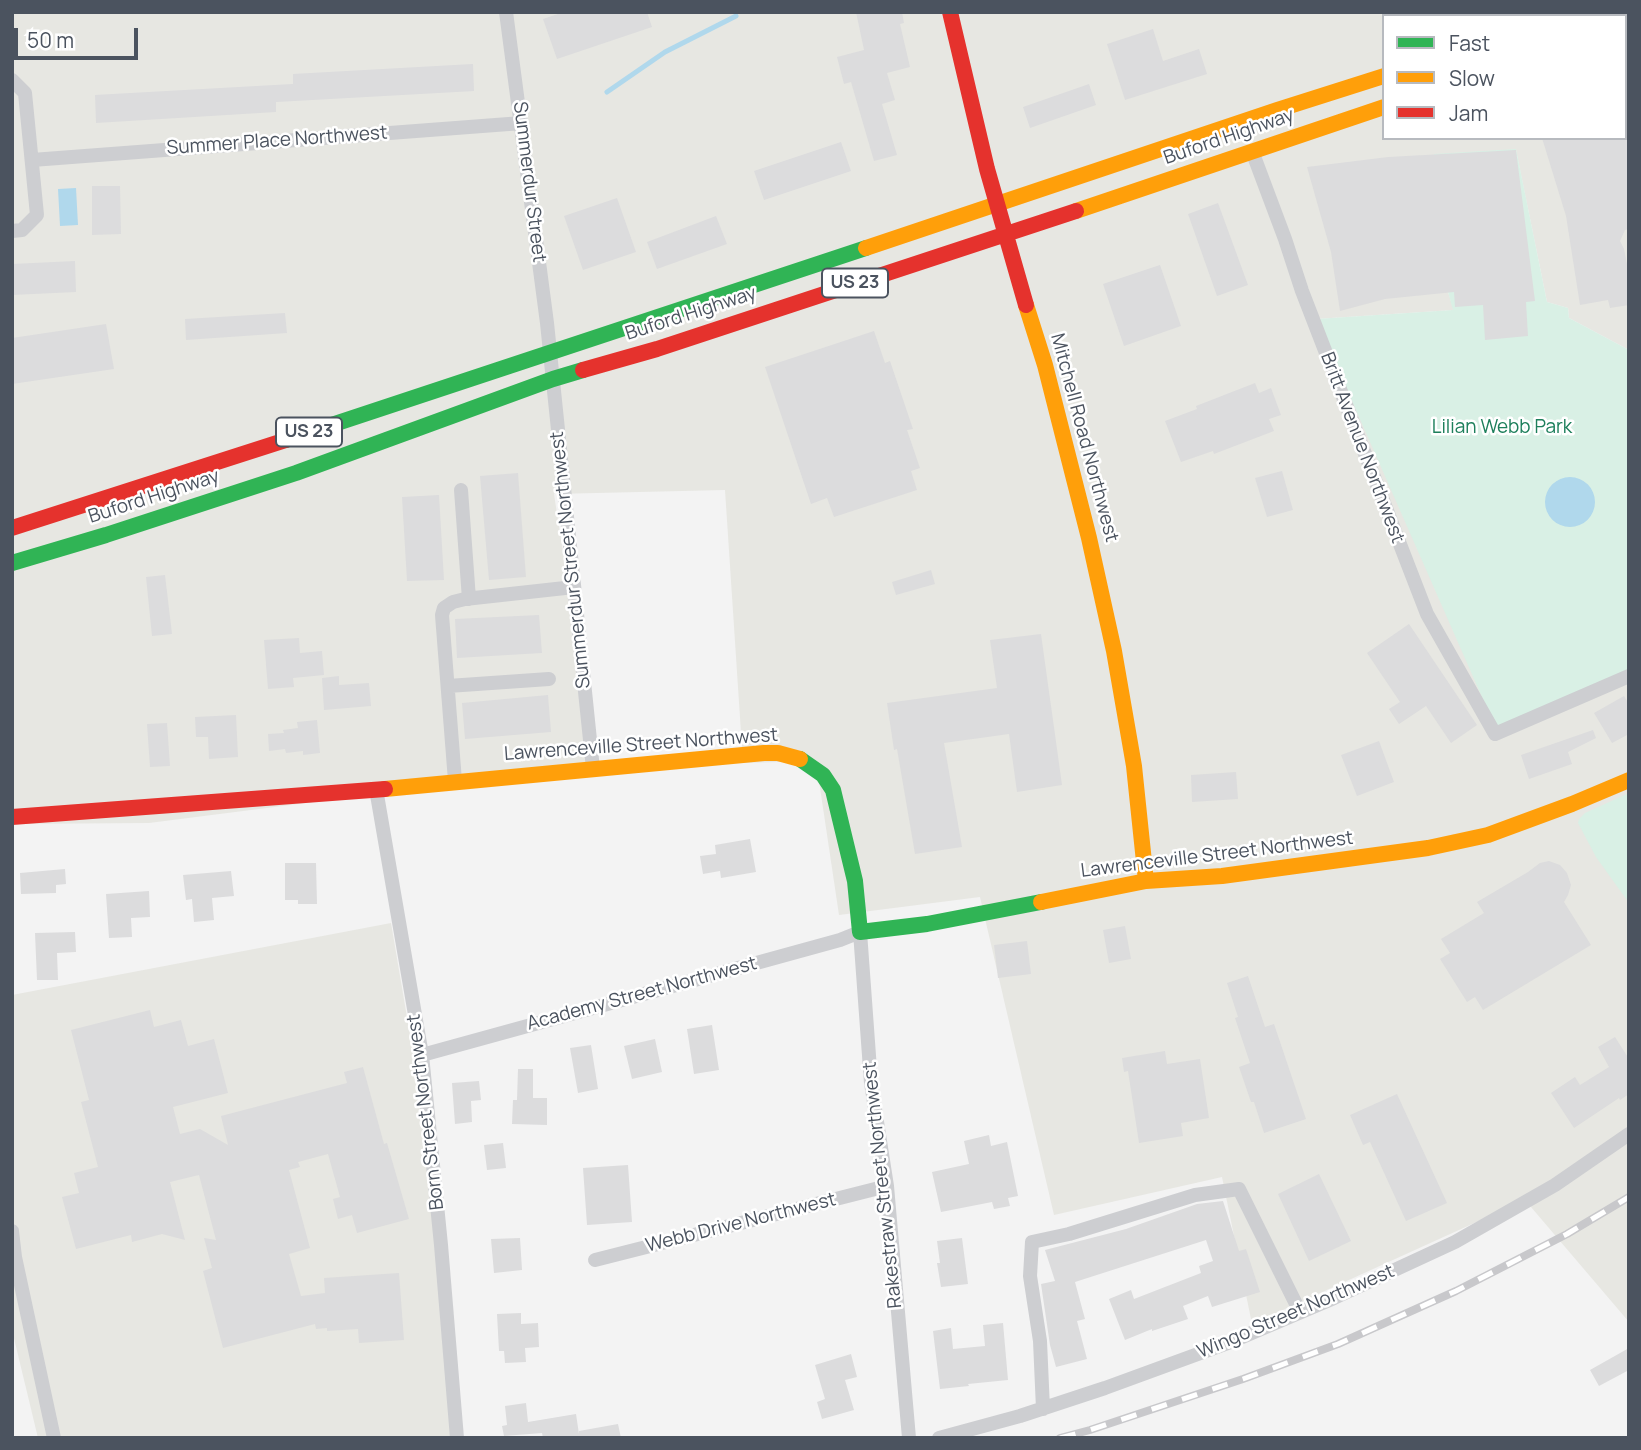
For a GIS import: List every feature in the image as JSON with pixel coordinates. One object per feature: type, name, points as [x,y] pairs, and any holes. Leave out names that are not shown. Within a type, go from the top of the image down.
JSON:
[{"type":"main road","name":"Mitchell Road Northwest","points":[[950,12],[987,169],[1054,398],[1089,538],[1111,638],[1133,766],[1146,881]]},
{"type":"main road","name":"Buford Highway","points":[[12,528],[1382,77]]},
{"type":"main road","name":"Buford Highway","points":[[12,563],[296,473],[553,379],[657,349],[1006,235],[1382,108]]},
{"type":"main road","name":"Lawrenceville Street Northwest","points":[[12,817],[376,789],[764,753],[793,756],[804,760],[823,775],[833,790],[855,881],[860,932],[927,924],[1146,881],[1222,876],[1428,848],[1488,835],[1629,780]]},
{"type":"street","name":"Summerdur Street","points":[[506,12],[550,352]]},
{"type":"street","points":[[12,79],[25,93],[37,215],[22,230],[12,231]]},
{"type":"street","name":"Summer Place Northwest","points":[[32,160],[522,122]]},
{"type":"street","name":"Britt Avenue Northwest","points":[[1252,151],[1302,292],[1427,614],[1495,734],[1629,676]]},
{"type":"street","name":"Summerdur Street Northwest","points":[[550,352],[593,769]]},
{"type":"street","points":[[461,490],[469,599]]},
{"type":"street","points":[[455,781],[442,615],[444,608],[469,599],[574,587]]},
{"type":"street","points":[[448,686],[549,679]]},
{"type":"street","name":"Born Street Northwest","points":[[376,789],[422,1055],[457,1438]]},
{"type":"street","name":"Academy Street Northwest","points":[[422,1055],[840,940],[860,932]]},
{"type":"street","name":"Rakestraw Street Northwest","points":[[860,932],[871,1083],[887,1186],[909,1438]]},
{"type":"street","name":"Wingo Street Northwest","points":[[939,1438],[1043,1409],[1105,1388],[1228,1343],[1300,1312],[1455,1242],[1555,1185],[1629,1134]]},
{"type":"street","name":"Webb Drive Northwest","points":[[595,1260],[887,1186]]},
{"type":"street","points":[[1043,1409],[1040,1341],[1030,1276],[1032,1242],[1069,1234],[1195,1195],[1239,1189],[1300,1312]]},
{"type":"street","points":[[12,1231],[15,1257],[54,1438]]},
{"type":"shaded area","points":[[12,12],[1629,12],[1629,350],[1569,318],[1568,308],[1547,302],[1516,150],[1448,292],[1454,310],[1316,319],[1629,671],[1629,1322],[1525,1200],[1252,1324],[1222,1177],[1054,1215],[980,897],[839,915],[816,761],[743,763],[725,490],[554,494],[596,766],[149,823],[12,824]]},
{"type":"shaded area","points":[[391,923],[420,1094],[456,1438],[38,1438],[12,1330],[12,995]]},
{"type":"green space","name":"Lilian Webb Park","points":[[1516,149],[1547,302],[1568,308],[1569,318],[1629,350],[1629,671],[1496,729],[1316,319],[1453,310],[1448,292],[1434,154]]},
{"type":"green space","points":[[1629,793],[1629,903],[1596,857],[1578,823],[1585,813]]},
{"type":"water","points":[[76,188],[78,225],[60,226],[58,189]]},
{"type":"water","points":[[1570,477],[1588,484],[1595,502],[1588,520],[1570,527],[1552,520],[1545,502],[1552,484]]},
{"type":"building","points":[[564,12],[647,12],[652,27],[557,59],[543,19]]},
{"type":"building","points":[[856,12],[902,12],[904,23],[900,24],[910,67],[887,73],[895,100],[882,104],[897,155],[874,161],[851,82],[844,84],[837,57],[864,50]]},
{"type":"building","points":[[1153,29],[1163,61],[1199,49],[1207,74],[1125,100],[1107,44]]},
{"type":"building","points":[[473,64],[474,91],[276,102],[276,112],[96,123],[95,95],[293,84],[293,74]]},
{"type":"building","points":[[1089,84],[1096,105],[1030,128],[1023,107]]},
{"type":"building","points":[[1629,138],[1629,229],[1625,230],[1620,241],[1629,274],[1629,305],[1610,308],[1608,300],[1580,305],[1566,216],[1543,140]]},
{"type":"building","points":[[841,142],[851,171],[764,200],[754,171]]},
{"type":"building","points":[[1516,150],[1535,301],[1526,302],[1528,336],[1485,340],[1483,305],[1455,307],[1454,292],[1385,299],[1340,311],[1331,252],[1307,167],[1388,157]]},
{"type":"building","points":[[92,186],[120,186],[121,234],[92,235]]},
{"type":"building","points":[[617,198],[636,252],[583,270],[564,216]]},
{"type":"building","points":[[1218,203],[1248,285],[1217,296],[1188,214]]},
{"type":"building","points":[[716,216],[727,244],[657,269],[647,242]]},
{"type":"building","points":[[75,261],[76,292],[12,295],[12,264]]},
{"type":"building","points":[[1160,265],[1181,326],[1124,346],[1103,284]]},
{"type":"building","points":[[285,313],[287,333],[186,340],[185,319]]},
{"type":"building","points":[[106,324],[114,369],[12,384],[12,338]]},
{"type":"building","points":[[874,331],[885,363],[890,361],[913,429],[907,430],[920,468],[911,471],[917,490],[834,517],[827,498],[811,504],[765,367]]},
{"type":"building","points":[[1255,383],[1259,393],[1271,388],[1281,415],[1269,419],[1274,431],[1214,454],[1213,451],[1181,462],[1165,421]]},
{"type":"building","points":[[1282,471],[1293,510],[1267,517],[1255,478]]},
{"type":"building","points":[[518,473],[526,577],[489,580],[480,476]]},
{"type":"building","points":[[439,495],[444,580],[407,581],[402,497]]},
{"type":"building","points":[[931,570],[935,584],[896,595],[892,582]]},
{"type":"building","points":[[165,575],[172,634],[152,636],[146,577]]},
{"type":"building","points":[[539,615],[542,653],[457,658],[455,619]]},
{"type":"building","points":[[1409,624],[1477,725],[1451,743],[1426,706],[1399,724],[1389,709],[1400,702],[1367,653]]},
{"type":"building","points":[[1041,634],[1062,785],[1017,792],[1009,734],[944,743],[962,847],[915,854],[887,703],[997,688],[990,640]]},
{"type":"building","points":[[299,638],[300,653],[322,651],[324,675],[293,678],[294,687],[268,689],[264,640]]},
{"type":"building","points":[[339,676],[339,685],[369,683],[371,706],[324,710],[322,678]]},
{"type":"building","points":[[548,695],[551,732],[465,739],[462,703]]},
{"type":"building","points":[[1624,696],[1629,704],[1629,734],[1612,743],[1594,713]]},
{"type":"building","points":[[236,715],[238,757],[209,759],[208,737],[196,737],[195,717]]},
{"type":"building","points":[[317,720],[320,753],[303,755],[303,751],[269,751],[268,734],[284,733],[283,730],[298,728],[297,722]]},
{"type":"building","points":[[167,723],[170,766],[150,767],[147,724]]},
{"type":"building","points":[[1593,730],[1596,738],[1568,752],[1572,764],[1529,779],[1521,755]]},
{"type":"building","points":[[1379,741],[1394,782],[1357,796],[1341,755]]},
{"type":"building","points":[[1236,772],[1238,799],[1192,802],[1191,775]]},
{"type":"building","points":[[750,839],[756,872],[721,878],[720,871],[703,874],[700,856],[716,854],[715,845]]},
{"type":"building","points":[[1549,861],[1560,865],[1567,873],[1571,885],[1564,902],[1591,945],[1483,1010],[1475,997],[1467,1002],[1440,959],[1450,953],[1441,939],[1484,913],[1477,902],[1540,863]]},
{"type":"building","points":[[285,863],[316,863],[317,904],[298,904],[298,900],[285,900]]},
{"type":"building","points":[[65,869],[66,884],[56,885],[56,893],[21,894],[20,873]]},
{"type":"building","points":[[231,871],[234,896],[212,898],[214,920],[194,922],[192,899],[186,900],[183,875]]},
{"type":"building","points":[[149,891],[150,917],[131,918],[132,937],[109,938],[106,894]]},
{"type":"building","points":[[1125,926],[1131,959],[1109,963],[1103,930]]},
{"type":"building","points":[[75,932],[76,952],[57,953],[58,980],[37,980],[35,933]]},
{"type":"building","points":[[1027,941],[1031,974],[998,978],[994,945]]},
{"type":"building","points":[[1248,976],[1265,1027],[1274,1024],[1306,1119],[1264,1133],[1239,1067],[1250,1063],[1227,983]]},
{"type":"building","points":[[150,1010],[154,1027],[181,1020],[188,1046],[214,1039],[228,1093],[173,1107],[180,1134],[200,1129],[228,1145],[221,1116],[347,1083],[344,1072],[363,1067],[384,1144],[387,1143],[409,1219],[357,1233],[352,1215],[338,1219],[333,1199],[340,1197],[328,1154],[298,1162],[300,1167],[289,1170],[310,1248],[289,1254],[301,1296],[325,1293],[324,1278],[399,1273],[404,1340],[359,1343],[358,1329],[327,1331],[327,1328],[316,1329],[315,1324],[223,1348],[203,1271],[212,1268],[204,1238],[216,1240],[199,1175],[170,1182],[185,1240],[162,1234],[132,1242],[131,1235],[76,1249],[62,1197],[79,1193],[74,1173],[98,1167],[81,1102],[89,1100],[71,1030]]},
{"type":"building","points":[[712,1025],[719,1070],[694,1074],[687,1029]]},
{"type":"building","points":[[1615,1037],[1629,1059],[1629,1094],[1574,1128],[1551,1093],[1575,1077],[1580,1085],[1609,1067],[1598,1047]]},
{"type":"building","points":[[655,1039],[662,1072],[632,1079],[624,1046]]},
{"type":"building","points":[[591,1045],[598,1089],[578,1093],[570,1048]]},
{"type":"building","points":[[1165,1051],[1167,1064],[1200,1059],[1209,1118],[1181,1123],[1183,1136],[1139,1143],[1128,1071],[1124,1072],[1122,1058]]},
{"type":"building","points":[[518,1069],[533,1069],[533,1098],[547,1098],[547,1125],[512,1124],[513,1100],[517,1100]]},
{"type":"building","points":[[479,1081],[481,1100],[471,1101],[472,1122],[455,1124],[452,1083]]},
{"type":"building","points":[[1397,1094],[1447,1203],[1406,1221],[1370,1142],[1363,1145],[1350,1115]]},
{"type":"building","points":[[989,1135],[991,1146],[1007,1142],[1018,1196],[1008,1198],[1010,1206],[994,1209],[992,1202],[941,1212],[932,1172],[969,1164],[964,1141]]},
{"type":"building","points":[[503,1143],[506,1168],[487,1170],[484,1145]]},
{"type":"building","points":[[628,1165],[632,1222],[587,1225],[583,1168]]},
{"type":"building","points":[[1319,1174],[1351,1241],[1309,1261],[1278,1194]]},
{"type":"building","points":[[1223,1201],[1239,1251],[1246,1249],[1260,1292],[1212,1307],[1208,1296],[1183,1306],[1188,1319],[1125,1340],[1109,1299],[1131,1290],[1134,1299],[1201,1273],[1199,1266],[1213,1261],[1206,1240],[1075,1282],[1085,1319],[1077,1321],[1087,1359],[1056,1367],[1041,1284],[1055,1281],[1045,1250],[1126,1229],[1197,1204]]},
{"type":"building","points":[[520,1238],[522,1270],[494,1273],[491,1239]]},
{"type":"building","points":[[962,1238],[968,1284],[941,1287],[937,1241]]},
{"type":"building","points":[[521,1313],[521,1324],[538,1323],[539,1347],[525,1348],[526,1362],[505,1363],[504,1351],[499,1351],[497,1314]]},
{"type":"building","points":[[1003,1323],[1008,1380],[940,1389],[933,1331],[951,1328],[953,1349],[985,1346],[983,1325]]},
{"type":"building","points":[[1629,1348],[1629,1370],[1599,1386],[1590,1370]]},
{"type":"building","points":[[851,1354],[857,1377],[845,1380],[854,1410],[822,1419],[817,1402],[825,1399],[815,1365]]},
{"type":"building","points":[[526,1403],[528,1422],[576,1414],[579,1434],[579,1431],[618,1424],[621,1438],[543,1438],[542,1433],[504,1436],[502,1426],[507,1425],[505,1406]]},
{"type":"waterway","points":[[607,92],[665,52],[736,16]]},
{"type":"railway","points":[[1060,1438],[1243,1379],[1338,1344],[1456,1291],[1567,1234],[1629,1197]]},
{"type":"traffic: fast","points":[[286,440],[866,248]]},
{"type":"traffic: fast","points":[[12,563],[296,473],[583,370]]},
{"type":"traffic: fast","points":[[800,759],[823,775],[833,790],[855,881],[860,932],[927,924],[1041,902]]},
{"type":"traffic: slow","points":[[866,248],[1382,77]]},
{"type":"traffic: slow","points":[[1076,211],[1382,108]]},
{"type":"traffic: slow","points":[[1026,305],[1045,365],[1089,538],[1114,651],[1134,766],[1146,881]]},
{"type":"traffic: slow","points":[[385,789],[764,753],[778,753],[800,759]]},
{"type":"traffic: slow","points":[[1041,902],[1146,881],[1222,876],[1428,848],[1488,835],[1629,780]]},
{"type":"traffic: jam","points":[[950,12],[987,169],[1026,305]]},
{"type":"traffic: jam","points":[[1576,14],[1581,12]]},
{"type":"traffic: jam","points":[[583,370],[657,349],[1076,211]]},
{"type":"traffic: jam","points":[[12,528],[286,440]]},
{"type":"traffic: jam","points":[[12,817],[385,789]]}]
